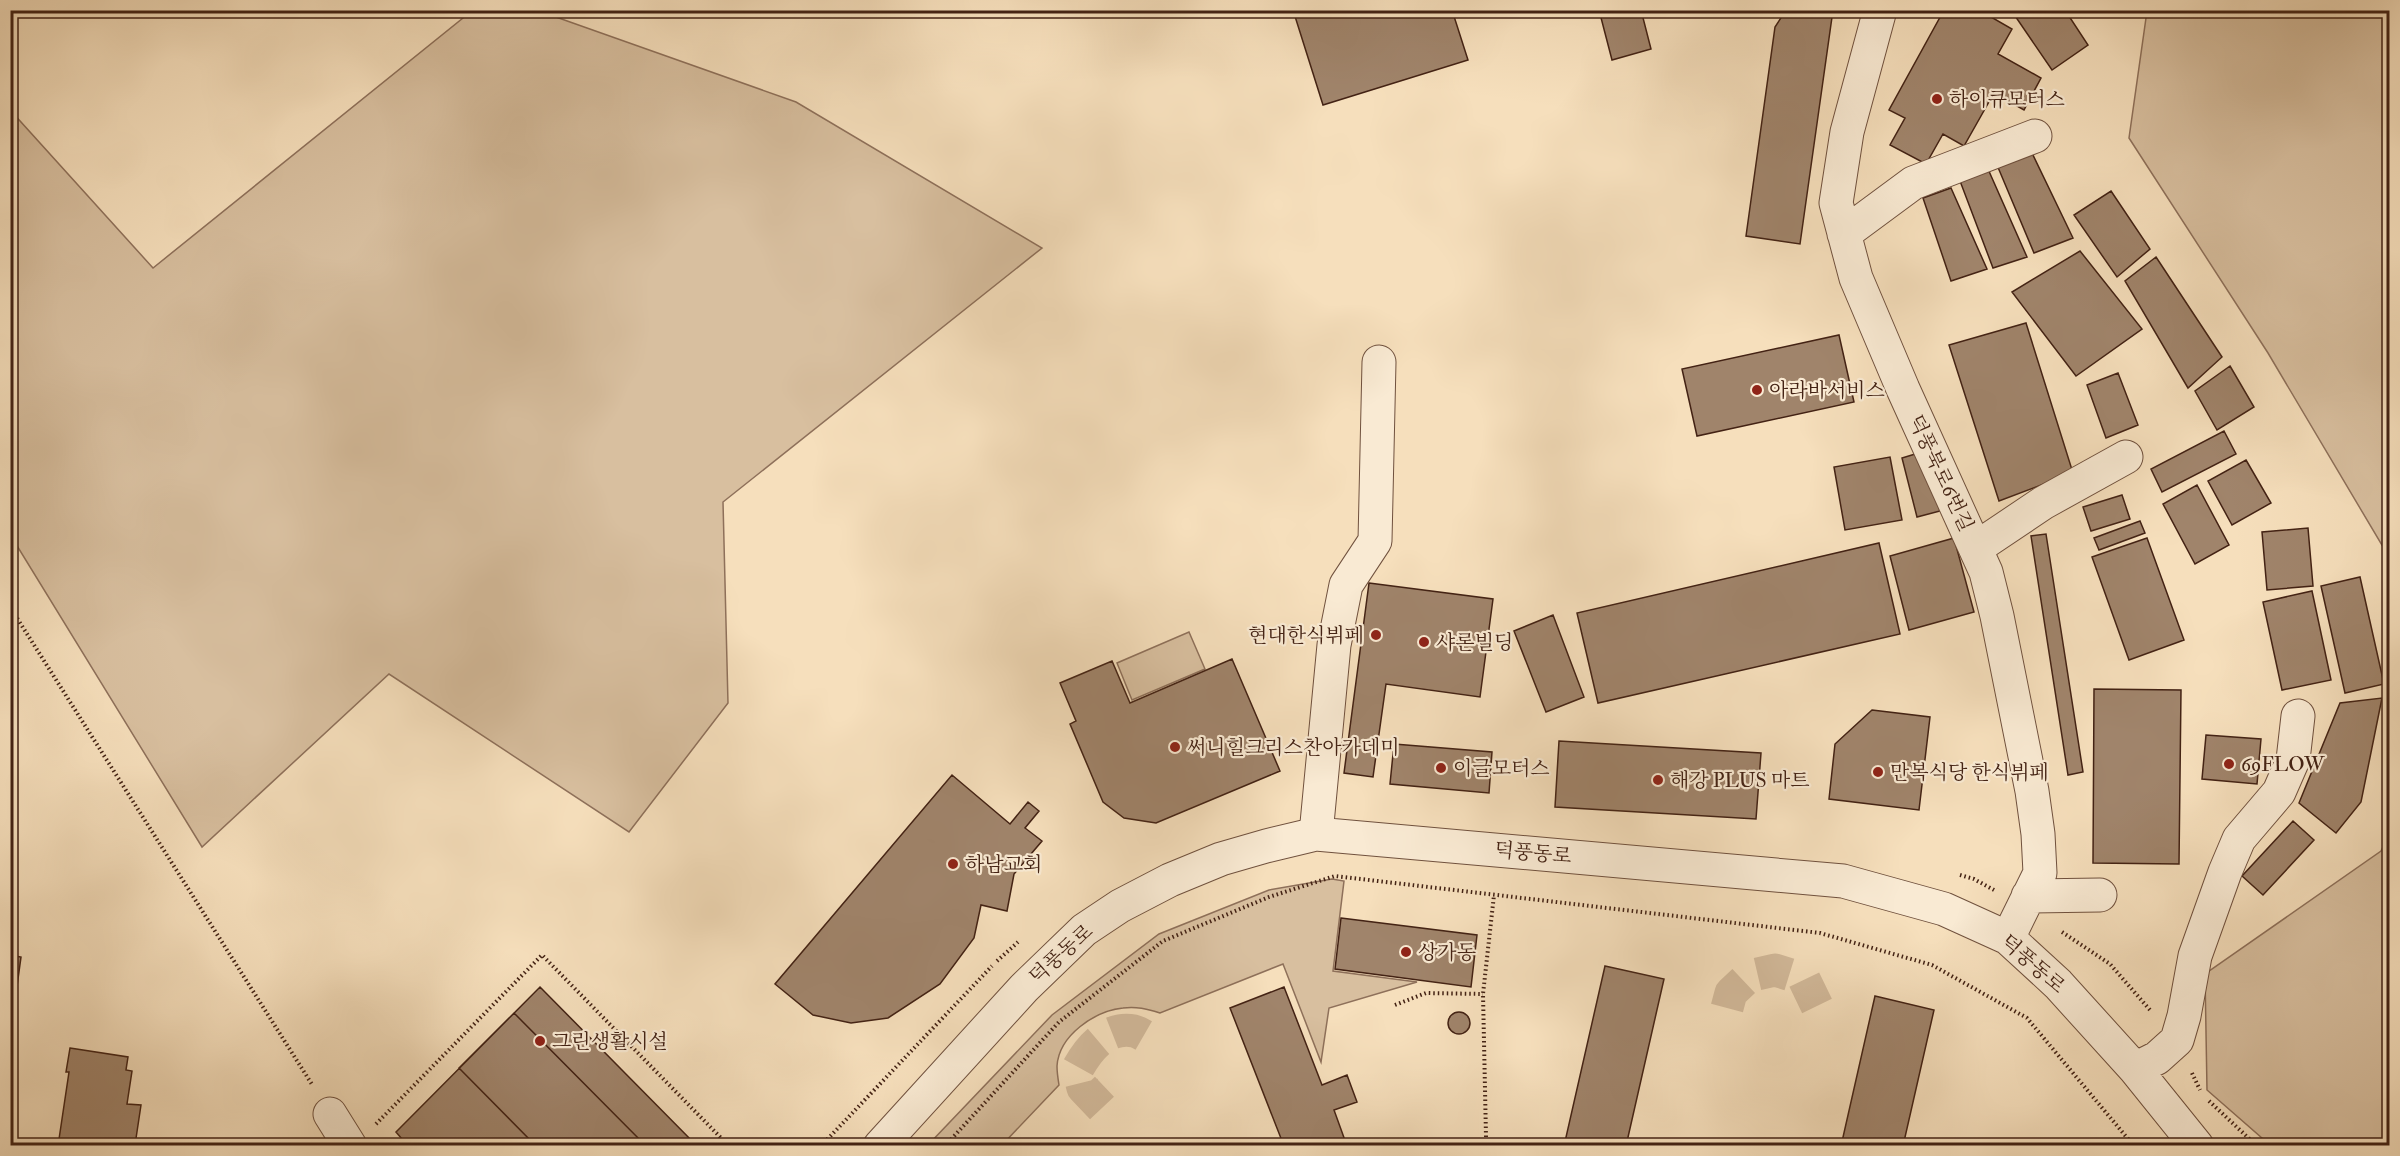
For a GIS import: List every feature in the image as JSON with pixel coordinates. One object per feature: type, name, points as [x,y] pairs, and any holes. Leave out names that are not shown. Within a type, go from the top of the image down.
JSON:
[{"type":"street","name":"덕풍북로6번길","points":[[1880,10],[1847,132],[1836,203],[1856,278],[1903,389],[1976,548],[1986,572],[1997,616],[2032,791],[2040,873],[2008,938]]},
{"type":"street","points":[[1844,234],[1913,183],[2035,136]]},
{"type":"street","points":[[1316,834],[1334,645],[1346,585],[1375,541],[1379,362]]},
{"type":"street","points":[[1976,548],[2043,503],[2126,457]]},
{"type":"street","points":[[2134,1069],[2157,1058],[2177,1040],[2184,1016],[2195,956],[2225,872],[2239,839],[2279,792],[2293,760],[2298,716]]},
{"type":"street","name":"덕풍동로","points":[[880,1146],[1024,988],[1084,930],[1120,906],[1170,880],[1221,859],[1316,834],[1843,881],[1944,909],[2008,938],[2058,984],[2134,1069],[2197,1146]]},
{"type":"street","points":[[2028,896],[2100,895]]},
{"type":"street","points":[[330,1114],[360,1137]]},
{"type":"path","points":[[10,607],[330,1114]]},
{"type":"path","points":[[945,1146],[1059,1022],[1163,941],[1269,897],[1335,876],[1820,933],[1932,965],[2027,1018],[2134,1146]]},
{"type":"path","points":[[1486,1137],[1483,994],[1494,895]]},
{"type":"path","points":[[821,1146],[1012,945]]},
{"type":"path","points":[[360,1137],[543,955],[729,1146]]},
{"type":"path","points":[[1395,1005],[1426,993],[1483,994]]},
{"type":"shaded area","points":[[473,10],[539,11],[796,102],[1042,248],[723,502],[728,703],[629,832],[389,674],[202,847],[11,536],[11,111],[153,268]]},
{"type":"shaded area","points":[[2147,11],[2389,11],[2389,557],[2268,353],[2129,138]]},
{"type":"shaded area","points":[[1189,632],[1205,669],[1132,700],[1117,663]]},
{"type":"shaded area","points":[[2389,834],[2389,1145],[2270,1145],[2207,1090],[2205,974],[2381,851]]},
{"type":"shaded area","points":[[1332,879],[1344,881],[1333,971],[1417,982],[1329,1008],[1321,1062],[1283,964],[1160,1013],[1132,1007],[1112,1010],[1090,1019],[1080,1026],[1064,1044],[1057,1066],[1059,1085],[1002,1145],[928,1145],[1052,1015],[1159,934],[1269,890]]},
{"type":"building","points":[[1293,10],[1452,10],[1468,60],[1323,105]]},
{"type":"building","points":[[1599,10],[1641,10],[1651,49],[1612,60]]},
{"type":"building","points":[[1786,10],[1833,10],[1800,244],[1746,236],[1775,27]]},
{"type":"building","points":[[1944,10],[1979,10],[2012,29],[1998,54],[2041,78],[2024,110],[1994,93],[1964,146],[1943,134],[1926,164],[1890,145],[1905,118],[1889,110]]},
{"type":"building","points":[[2011,10],[2065,10],[2088,45],[2052,70]]},
{"type":"building","points":[[2031,151],[2073,238],[2034,253],[1997,165]]},
{"type":"building","points":[[1988,169],[2027,257],[1993,268],[1960,181]]},
{"type":"building","points":[[1951,188],[1987,269],[1951,281],[1923,198]]},
{"type":"building","points":[[2111,191],[2150,249],[2117,277],[2074,215]]},
{"type":"building","points":[[2080,251],[2142,329],[2076,376],[2012,292]]},
{"type":"building","points":[[2156,257],[2222,357],[2188,388],[2125,281]]},
{"type":"building","points":[[2026,323],[2073,473],[1999,501],[1949,345]]},
{"type":"building","points":[[1839,335],[1854,402],[1697,436],[1682,369]]},
{"type":"building","points":[[2230,366],[2254,407],[2217,430],[2195,391]]},
{"type":"building","points":[[2118,373],[2138,425],[2106,438],[2087,385]]},
{"type":"building","points":[[2224,431],[2236,454],[2162,492],[2151,469]]},
{"type":"building","points":[[1925,451],[1940,511],[1917,517],[1902,458]]},
{"type":"building","points":[[1890,457],[1902,520],[1845,530],[1834,467]]},
{"type":"building","points":[[2246,460],[2271,503],[2232,525],[2208,481]]},
{"type":"building","points":[[2197,485],[2229,545],[2195,564],[2163,504]]},
{"type":"building","points":[[2122,495],[2130,519],[2091,531],[2083,507]]},
{"type":"building","points":[[2140,521],[2145,533],[2099,550],[2094,538]]},
{"type":"building","points":[[2308,528],[2313,586],[2267,590],[2262,532]]},
{"type":"building","points":[[2046,534],[2083,772],[2068,775],[2031,536]]},
{"type":"building","points":[[1954,538],[1974,612],[1909,630],[1890,556]]},
{"type":"building","points":[[2147,538],[2184,640],[2129,660],[2092,557]]},
{"type":"building","points":[[1879,543],[1900,634],[1598,703],[1577,613]]},
{"type":"building","points":[[2360,577],[2384,684],[2345,693],[2321,586]]},
{"type":"building","name":"샤론빌딩","points":[[1369,583],[1493,599],[1480,697],[1386,684],[1373,777],[1344,773]]},
{"type":"building","points":[[2312,591],[2331,680],[2282,690],[2263,602]]},
{"type":"building","points":[[1553,615],[1584,697],[1546,712],[1514,631]]},
{"type":"building","name":"써니힐크리스찬아카데미","points":[[1232,659],[1280,771],[1156,823],[1124,818],[1103,802],[1070,724],[1076,721],[1060,683],[1112,661],[1130,703]]},
{"type":"building","points":[[2094,689],[2181,690],[2179,864],[2093,863]]},
{"type":"building","points":[[2382,698],[2361,802],[2336,833],[2299,803],[2340,703]]},
{"type":"building","name":"만복식당 한식뷔페","points":[[1872,710],[1930,717],[1919,810],[1829,799],[1835,744]]},
{"type":"building","points":[[2206,735],[2261,739],[2257,784],[2202,779]]},
{"type":"building","name":"해강 PLUS 마트","points":[[1559,741],[1761,753],[1756,819],[1555,807]]},
{"type":"building","name":"이글모터스","points":[[1394,744],[1492,752],[1489,793],[1390,784]]},
{"type":"building","name":"하남교회","points":[[952,775],[1010,824],[1028,802],[1039,811],[1025,828],[1042,841],[1014,874],[1007,911],[981,905],[974,938],[940,984],[888,1018],[851,1023],[813,1015],[775,984]]},
{"type":"building","points":[[2293,821],[2314,840],[2263,895],[2242,876]]},
{"type":"building","name":"상가동","points":[[1341,918],[1477,935],[1471,987],[1335,969]]},
{"type":"building","points":[[10,955],[21,957],[13,1015],[10,1015]]},
{"type":"building","points":[[1605,966],[1664,979],[1626,1146],[1564,1146]]},
{"type":"building","name":"그린생활시설","points":[[540,987],[697,1146],[408,1146],[396,1132]]},
{"type":"building","points":[[1284,987],[1322,1085],[1347,1075],[1357,1102],[1334,1110],[1347,1146],[1284,1146],[1230,1008]]},
{"type":"building","points":[[1875,996],[1934,1010],[1903,1146],[1841,1146]]},
{"type":"building","points":[[1455,1012],[1463,1012],[1470,1019],[1470,1027],[1463,1034],[1455,1034],[1448,1027],[1448,1019]]},
{"type":"building","points":[[514,1013],[646,1146],[536,1146],[459,1068]]},
{"type":"building","points":[[70,1048],[128,1057],[126,1070],[132,1071],[127,1104],[141,1105],[135,1145],[122,1143],[121,1146],[58,1146],[69,1072],[66,1072]]},
{"type":"tunnel","points":[[1727,1008],[1731,993],[1749,976],[1775,970],[1804,979],[1817,1006]]},
{"type":"tunnel","points":[[1102,1108],[1083,1088],[1078,1068],[1093,1046],[1107,1035],[1124,1030],[1137,1032],[1155,1042]]},
{"type":"place","name":"하이큐모터스","points":[[1937,99]]},
{"type":"place","name":"아라바서비스","points":[[1757,390]]},
{"type":"place","name":"현대한식뷔페","points":[[1376,635]]},
{"type":"place","name":"샤론빌딩","points":[[1424,642]]},
{"type":"place","name":"써니힐크리스찬아카데미","points":[[1175,747]]},
{"type":"place","name":"69FLOW","points":[[2229,764]]},
{"type":"place","name":"이글모터스","points":[[1441,768]]},
{"type":"place","name":"만복식당 한식뷔페","points":[[1878,772]]},
{"type":"place","name":"해강 PLUS 마트","points":[[1658,780]]},
{"type":"place","name":"하남교회","points":[[953,864]]},
{"type":"place","name":"상가동","points":[[1406,952]]},
{"type":"place","name":"그린생활시설","points":[[540,1041]]}]
